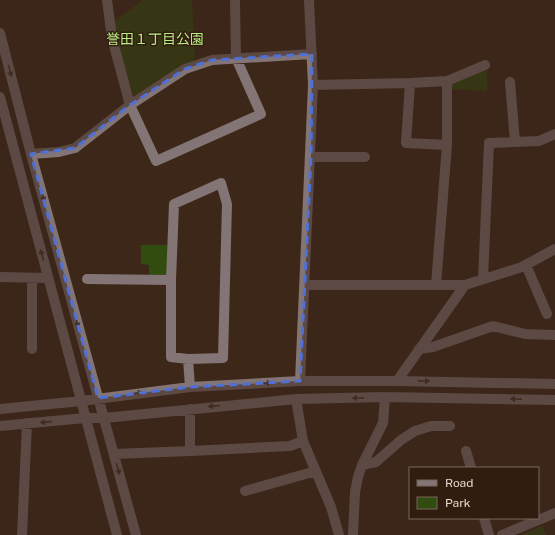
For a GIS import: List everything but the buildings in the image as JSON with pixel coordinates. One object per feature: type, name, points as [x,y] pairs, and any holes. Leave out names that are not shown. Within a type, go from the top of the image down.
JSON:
[{"type":"street","points":[[107,0],[112,38],[130,105],[156,161],[261,114],[236,58],[235,0]]},
{"type":"street","points":[[300,381],[313,86],[309,0]]},
{"type":"street","points":[[0,33],[31,154],[136,535]]},
{"type":"street","points":[[31,154],[59,152],[74,148],[130,105],[185,69],[212,60],[312,54]]},
{"type":"street","points":[[313,86],[410,84],[447,81],[485,65]]},
{"type":"street","points":[[436,285],[447,146],[447,81]]},
{"type":"street","points":[[510,82],[515,142]]},
{"type":"street","points":[[410,84],[406,143],[447,146]]},
{"type":"street","points":[[0,97],[117,535]]},
{"type":"street","points":[[483,279],[489,143],[539,142],[555,134]]},
{"type":"street","points":[[311,157],[365,157]]},
{"type":"street","points":[[221,183],[227,204],[223,358],[188,359],[171,357],[171,280],[174,204],[221,183]]},
{"type":"street","points":[[305,285],[465,285],[526,265],[555,249]]},
{"type":"street","points":[[526,265],[547,314]]},
{"type":"street","points":[[0,277],[48,278]]},
{"type":"street","points":[[32,278],[32,349]]},
{"type":"street","points":[[87,279],[171,280]]},
{"type":"street","points":[[397,381],[465,285]]},
{"type":"street","points":[[419,349],[432,347],[493,326],[525,334],[555,335]]},
{"type":"street","points":[[188,359],[190,387]]},
{"type":"street","points":[[0,409],[81,401],[190,387],[300,381],[555,384]]},
{"type":"street","points":[[353,535],[355,492],[362,465],[383,423],[384,398]]},
{"type":"street","points":[[0,426],[85,418],[104,418],[296,399],[384,398],[555,400]]},
{"type":"street","points":[[296,399],[303,441],[331,507],[339,535]]},
{"type":"street","points":[[190,409],[190,450]]},
{"type":"street","points":[[22,535],[27,423]]},
{"type":"street","points":[[362,465],[376,462],[415,431],[432,426],[450,426]]},
{"type":"street","points":[[114,454],[290,446],[303,441]]},
{"type":"street","points":[[466,451],[471,467]]},
{"type":"street","points":[[245,491],[316,471]]},
{"type":"street","points":[[539,519],[555,513]]},
{"type":"street","points":[[484,519],[489,535]]},
{"type":"street","points":[[502,535],[538,519]]},
{"type":"highlighted area","points":[[312,54],[311,157],[300,381],[190,387],[98,398],[31,154],[75,148],[130,105],[185,69],[212,60]]},
{"type":"green space","name":"誉田１丁目公園","points":[[143,0],[192,0],[195,59],[134,96],[116,43],[114,22]]},
{"type":"green space","points":[[487,69],[487,91],[450,89],[450,83]]},
{"type":"green space","points":[[141,245],[167,245],[167,276],[149,276],[149,265],[141,264]]},
{"type":"green space","points":[[542,526],[546,535],[522,535]]}]
